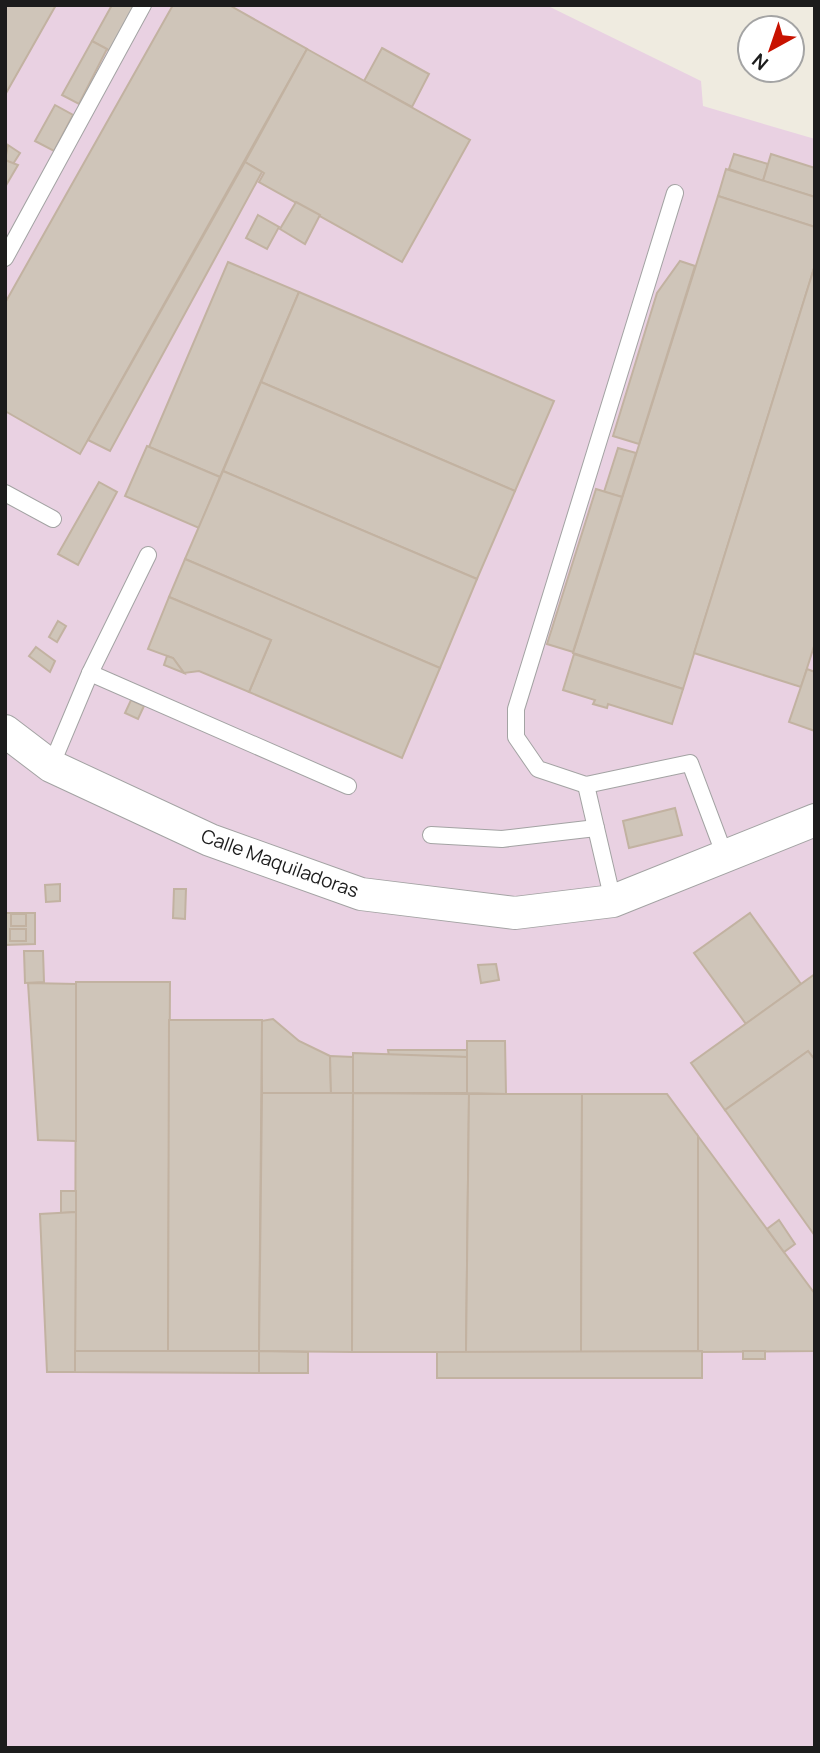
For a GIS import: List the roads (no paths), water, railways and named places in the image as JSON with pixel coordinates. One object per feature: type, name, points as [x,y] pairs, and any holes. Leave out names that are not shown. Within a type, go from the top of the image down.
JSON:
[{"type":"street","name":"Calle Maquiladoras","points":[[5,731],[51,766],[210,840],[361,894],[515,914],[613,901],[815,820]]},
{"type":"lane","points":[[5,258],[143,5]]},
{"type":"lane","points":[[675,193],[516,709],[516,737],[538,769],[586,785],[690,763],[725,856]]},
{"type":"lane","points":[[5,493],[53,519]]},
{"type":"lane","points":[[51,766],[90,673],[148,555]]},
{"type":"lane","points":[[90,673],[348,786]]},
{"type":"lane","points":[[586,785],[613,901]]},
{"type":"lane","points":[[431,835],[502,839],[596,828]]}]
